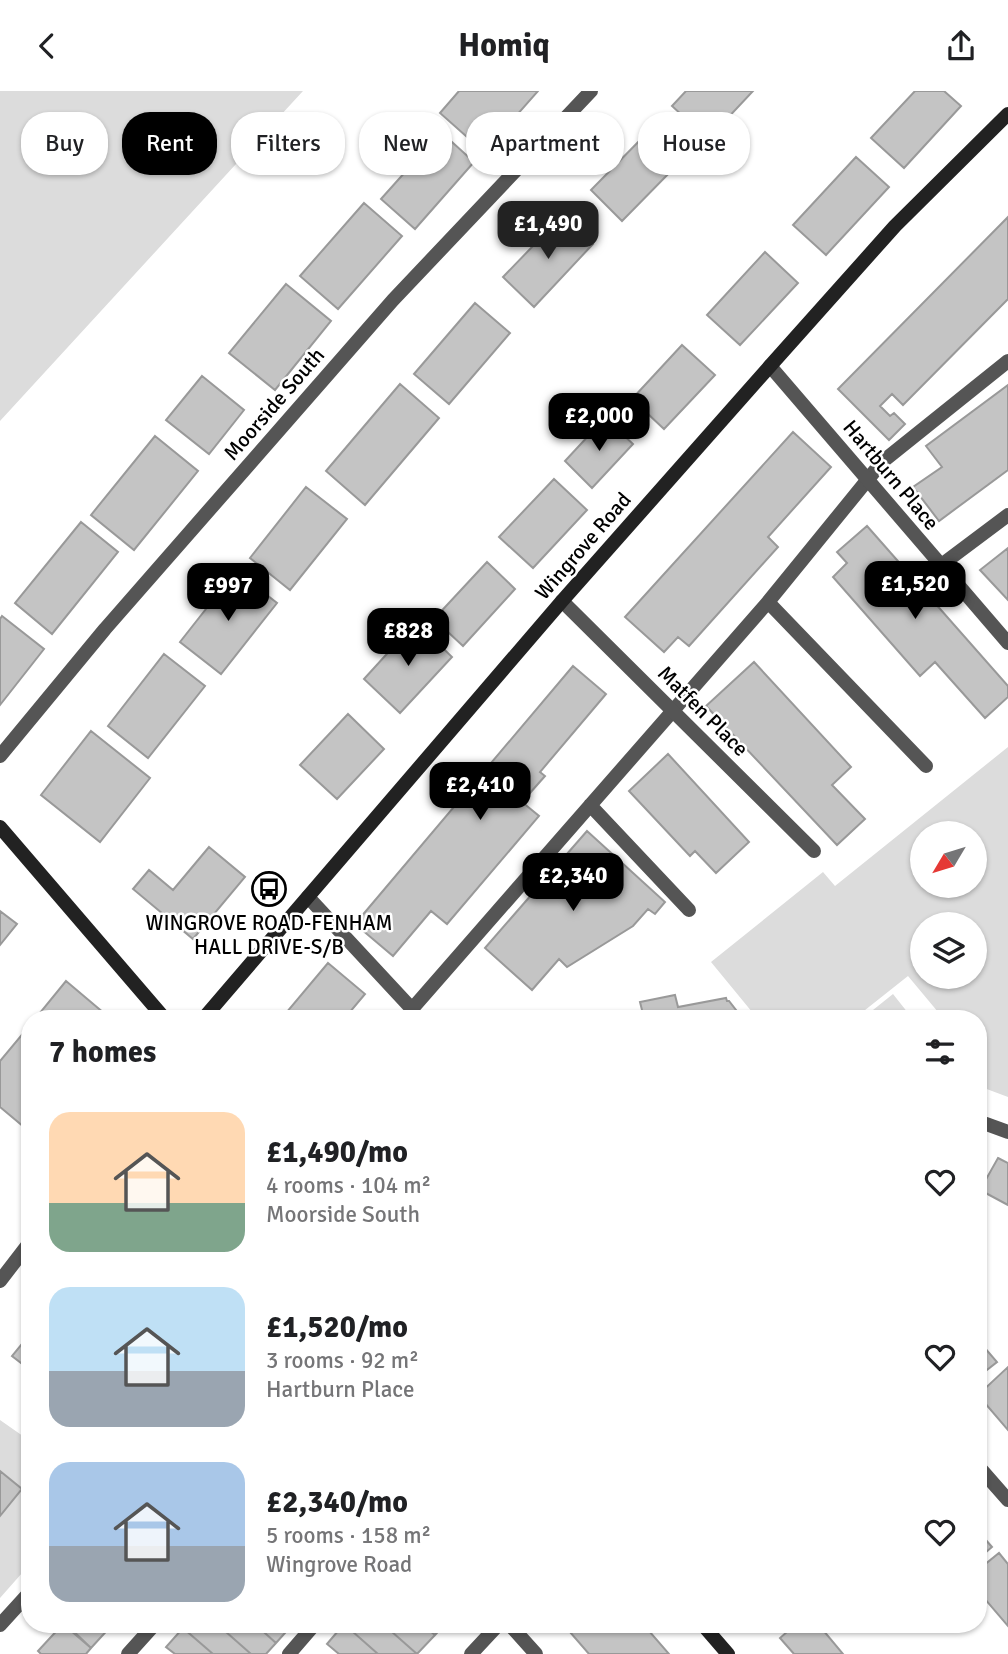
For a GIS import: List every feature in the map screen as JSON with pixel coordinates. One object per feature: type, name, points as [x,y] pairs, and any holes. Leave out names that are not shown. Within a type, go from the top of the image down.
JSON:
[{"type":"street","name":"Moorside South","points":[[0,755],[105,629],[393,300],[591,91]]},
{"type":"street","name":"Wingrove Road","points":[[210,1010],[562,601],[770,366],[895,226],[1008,114]]},
{"type":"street","points":[[419,1010],[672,709],[768,602],[882,462],[1008,361]]},
{"type":"street","name":"Hartburn Place","points":[[770,366],[1008,643]]},
{"type":"street","points":[[940,566],[1008,515]]},
{"type":"street","name":"Matfen Place","points":[[562,601],[814,851]]},
{"type":"street","points":[[768,602],[926,767]]},
{"type":"street","points":[[590,805],[689,910]]},
{"type":"street","points":[[0,827],[157,1010]]},
{"type":"street","points":[[308,897],[412,1010]]},
{"type":"street","points":[[987,1124],[1008,1132]]},
{"type":"street","points":[[0,1281],[21,1254]]},
{"type":"street","points":[[987,1476],[1008,1500]]},
{"type":"street","points":[[0,1625],[21,1602]]},
{"type":"street","points":[[128,1654],[147,1633]]},
{"type":"street","points":[[289,1654],[307,1633]]},
{"type":"street","points":[[471,1654],[491,1633]]},
{"type":"street","points":[[517,1633],[536,1654]]},
{"type":"street","points":[[710,1633],[727,1654]]},
{"type":"shaded area","points":[[0,91],[303,91],[284,112],[231,112],[231,169],[0,421]]},
{"type":"shaded area","points":[[1008,747],[1008,1097],[987,1089],[987,1010],[936,1010],[919,989],[987,989],[987,912],[910,912],[910,978],[908,976],[865,1010],[750,1010],[711,962],[823,872],[835,886],[910,826],[910,898],[987,898],[987,821],[916,821]]},
{"type":"shaded area","points":[[893,994],[906,1010],[873,1010]]},
{"type":"shaded area","points":[[0,1420],[21,1435],[21,1574],[0,1598]]},
{"type":"building","points":[[459,91],[538,91],[519,112],[466,112],[466,136],[452,124],[452,112],[441,112]]},
{"type":"building","points":[[686,91],[753,91],[733,112],[679,112],[672,106]]},
{"type":"building","points":[[915,91],[944,91],[961,106],[904,168],[871,138]]},
{"type":"building","points":[[452,142],[466,155],[466,171],[415,229],[381,199],[402,175],[452,175]]},
{"type":"building","points":[[638,142],[638,175],[667,175],[622,221],[591,190],[606,175],[624,175],[624,156]]},
{"type":"building","points":[[856,157],[889,187],[826,255],[793,225]]},
{"type":"building","points":[[364,203],[402,236],[338,309],[300,276]]},
{"type":"building","points":[[563,215],[593,244],[534,307],[503,277]]},
{"type":"building","points":[[1008,217],[1008,299],[903,405],[892,394],[880,406],[890,416],[894,413],[905,424],[889,440],[838,389]]},
{"type":"building","points":[[765,252],[798,283],[740,345],[707,315]]},
{"type":"building","points":[[286,284],[331,321],[275,390],[229,353]]},
{"type":"building","points":[[475,303],[510,333],[449,404],[414,374]]},
{"type":"building","points":[[682,345],[715,375],[664,429],[632,399]]},
{"type":"building","points":[[202,376],[244,410],[209,454],[166,420]]},
{"type":"building","points":[[400,384],[439,418],[365,505],[326,471]]},
{"type":"building","points":[[1008,385],[1008,470],[939,521],[913,487],[942,467],[926,446]]},
{"type":"building","points":[[605,418],[633,444],[592,488],[565,461]]},
{"type":"building","points":[[793,432],[831,467],[768,537],[778,547],[689,646],[678,637],[664,652],[625,617]]},
{"type":"building","points":[[155,436],[198,471],[134,550],[91,515]]},
{"type":"building","points":[[554,479],[587,510],[533,568],[499,537]]},
{"type":"building","points":[[306,487],[347,519],[290,590],[250,558]]},
{"type":"building","points":[[81,522],[118,552],[52,634],[15,603]]},
{"type":"building","points":[[867,526],[1008,686],[1008,697],[985,718],[935,662],[920,676],[833,577],[847,563],[837,552]]},
{"type":"building","points":[[1008,548],[1008,600],[980,570]]},
{"type":"building","points":[[487,562],[515,589],[463,646],[434,619]]},
{"type":"building","points":[[236,571],[277,603],[221,674],[180,642]]},
{"type":"building","points":[[2,616],[44,649],[0,705],[0,619]]},
{"type":"building","points":[[416,622],[452,657],[400,713],[364,679]]},
{"type":"building","points":[[164,654],[205,686],[148,758],[108,726]]},
{"type":"building","points":[[754,662],[851,767],[832,785],[865,819],[837,845],[706,706]]},
{"type":"building","points":[[573,666],[606,694],[540,772],[545,776],[522,802],[539,816],[447,924],[431,911],[393,956],[355,924]]},
{"type":"building","points":[[348,714],[384,749],[337,799],[300,765]]},
{"type":"building","points":[[91,731],[150,778],[100,842],[41,795]]},
{"type":"building","points":[[668,754],[749,842],[716,873],[695,851],[690,856],[629,791]]},
{"type":"building","points":[[587,831],[665,902],[655,914],[648,909],[633,926],[567,967],[559,959],[532,990],[485,948]]},
{"type":"building","points":[[209,847],[245,877],[193,939],[133,889],[149,870],[173,890]]},
{"type":"building","points":[[0,911],[17,924],[0,945]]},
{"type":"building","points":[[328,963],[365,994],[352,1010],[289,1010]]},
{"type":"building","points":[[66,981],[100,1010],[42,1010]]},
{"type":"building","points":[[675,995],[678,1007],[726,998],[736,1010],[642,1010],[640,1002]]},
{"type":"building","points":[[21,1036],[21,1124],[0,1107],[0,1061]]},
{"type":"building","points":[[998,1158],[1008,1163],[1008,1205],[987,1194],[987,1178]]},
{"type":"building","points":[[21,1345],[21,1363],[12,1356]]},
{"type":"building","points":[[987,1350],[997,1362],[987,1370]]},
{"type":"building","points":[[1008,1367],[1008,1430],[987,1406],[987,1387]]},
{"type":"building","points":[[0,1471],[21,1490],[0,1516]]},
{"type":"building","points":[[999,1553],[1008,1564],[1008,1626],[987,1602],[987,1563]]},
{"type":"building","points":[[55,1633],[74,1633],[91,1648],[86,1654],[41,1654],[38,1651]]},
{"type":"building","points":[[75,1633],[105,1633],[91,1648]]},
{"type":"building","points":[[179,1633],[189,1633],[213,1654],[175,1654],[166,1647]]},
{"type":"building","points":[[189,1633],[227,1633],[251,1654],[213,1654]]},
{"type":"building","points":[[227,1633],[265,1633],[276,1643],[266,1654],[251,1654]]},
{"type":"building","points":[[265,1633],[285,1633],[276,1643]]},
{"type":"building","points":[[336,1633],[354,1633],[378,1654],[339,1654],[327,1644]]},
{"type":"building","points":[[354,1633],[393,1633],[417,1654],[378,1654]]},
{"type":"building","points":[[393,1633],[435,1635],[417,1654]]},
{"type":"building","points":[[571,1633],[651,1633],[669,1654],[589,1654]]},
{"type":"building","points":[[786,1633],[826,1633],[843,1654],[794,1654],[780,1638]]},
{"type":"place","name":"WINGROVE ROAD-FENHAM HALL DRIVE-S/B","points":[[269,889]]}]
